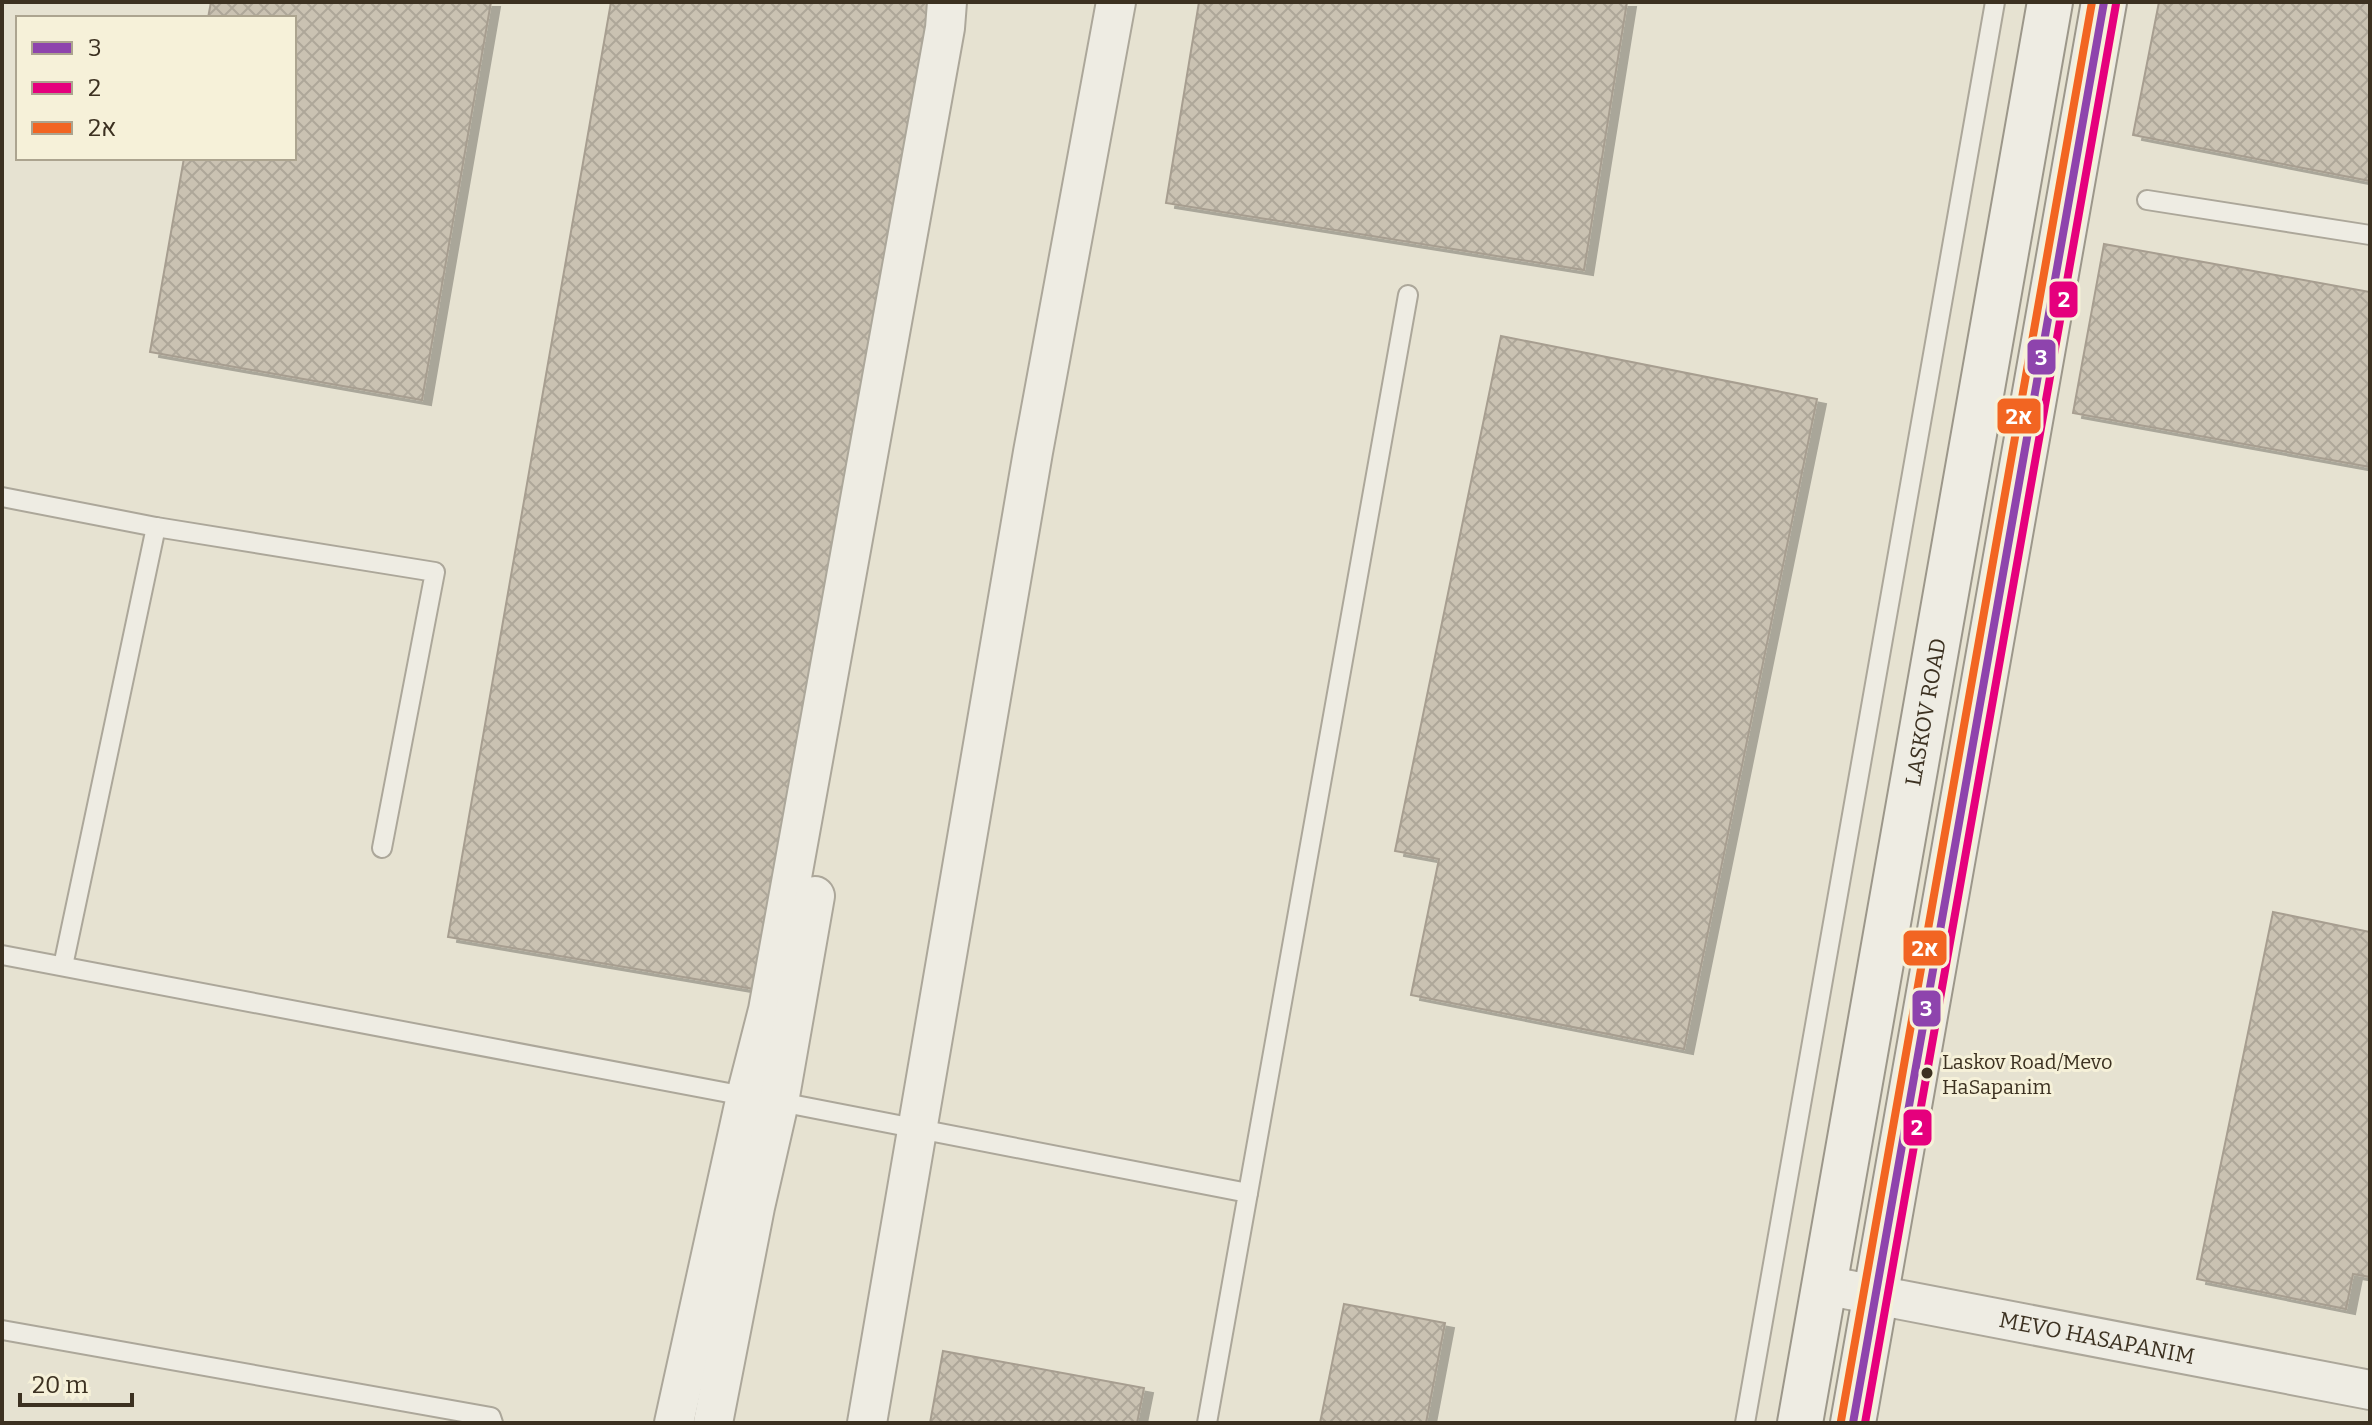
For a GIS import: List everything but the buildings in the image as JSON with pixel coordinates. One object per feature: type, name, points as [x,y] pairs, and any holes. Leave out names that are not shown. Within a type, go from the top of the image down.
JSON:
[{"type":"street","points":[[713,1423],[755,1207],[768,1010],[945,28],[947,2]]},
{"type":"street","points":[[674,1423],[762,1099],[954,90],[966,2]]},
{"type":"street","points":[[867,1423],[1030,468],[1116,2]]},
{"type":"street","name":"LASKOV ROAD","points":[[1800,1423],[2050,2]]},
{"type":"street","points":[[1853,1423],[2104,2]]},
{"type":"street","name":"MEVO HASAPANIM","points":[[1824,1285],[2370,1390]]},
{"type":"lane","points":[[1745,1423],[1995,2]]},
{"type":"lane","points":[[2147,200],[2370,235]]},
{"type":"lane","points":[[1207,1423],[1408,295]]},
{"type":"lane","points":[[2,497],[156,527],[435,572],[382,848]]},
{"type":"lane","points":[[63,966],[156,527]]},
{"type":"lane","points":[[2,955],[1248,1193]]},
{"type":"lane","points":[[2,1330],[491,1417],[493,1423]]},
{"type":"transit line","name":"2א","points":[[1841,1421],[2092,2]]},
{"type":"transit line","name":"3","points":[[1853,1423],[2104,2]]},
{"type":"transit line","name":"2","points":[[1865,1423],[2116,4]]},
{"type":"place","name":"Laskov Road/Mevo HaSapanim","points":[[1927,1073]]}]
